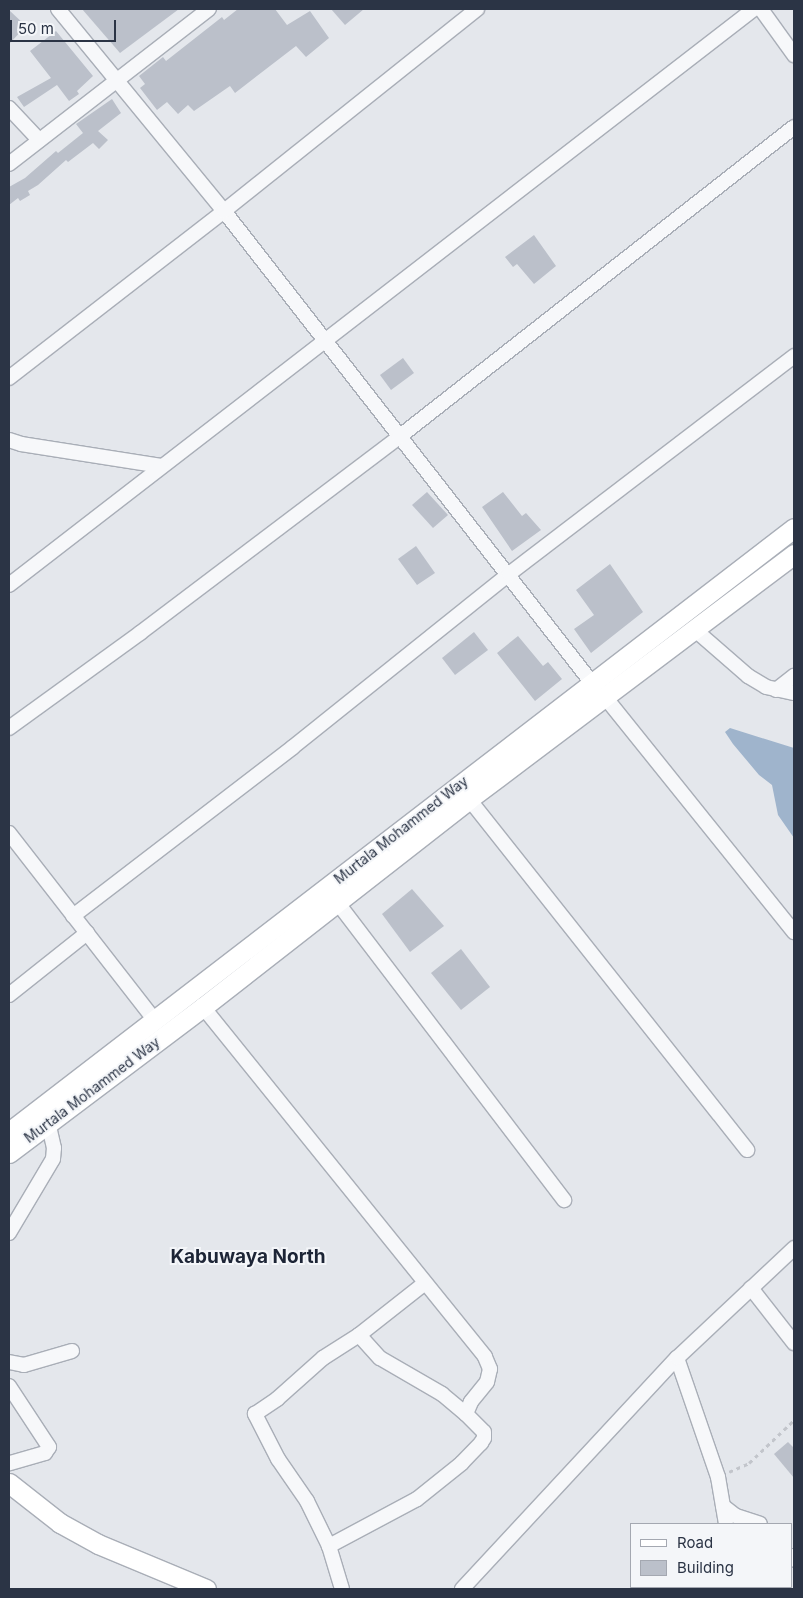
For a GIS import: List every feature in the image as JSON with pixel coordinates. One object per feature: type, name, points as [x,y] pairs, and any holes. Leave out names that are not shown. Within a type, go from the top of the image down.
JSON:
[{"type":"main road","name":"Murtala Mohammed Way","points":[[9,1132],[794,528]]},
{"type":"main road","name":"Murtala Mohammed Way","points":[[9,1153],[203,1006],[469,799],[794,554]]},
{"type":"main road","points":[[9,1483],[68,1528],[98,1544],[206,1589]]},
{"type":"street","points":[[58,9],[224,211],[327,341],[399,437],[510,574],[592,682]]},
{"type":"street","points":[[9,164],[209,9]]},
{"type":"street","points":[[9,378],[224,211],[477,9]]},
{"type":"street","points":[[9,585],[754,9]]},
{"type":"street","points":[[762,9],[794,55]]},
{"type":"street","points":[[9,108],[39,140]]},
{"type":"street","points":[[9,728],[140,633],[399,437],[794,128]]},
{"type":"street","points":[[73,916],[293,747],[510,574],[794,356]]},
{"type":"street","points":[[9,440],[22,444],[161,466]]},
{"type":"street","points":[[694,629],[748,676],[766,687],[794,694]]},
{"type":"street","points":[[776,690],[794,676]]},
{"type":"street","points":[[605,697],[794,932]]},
{"type":"street","points":[[469,799],[747,1150]]},
{"type":"street","points":[[9,833],[154,1019]]},
{"type":"street","points":[[337,902],[564,1200]]},
{"type":"street","points":[[9,995],[87,933]]},
{"type":"street","points":[[203,1006],[485,1357],[490,1369],[487,1382],[472,1402],[466,1414]]},
{"type":"street","points":[[9,1233],[53,1159],[54,1148],[48,1123]]},
{"type":"street","points":[[462,1589],[622,1414],[677,1358],[794,1248]]},
{"type":"street","points":[[342,1589],[329,1546],[307,1502],[278,1459],[255,1414],[277,1399],[323,1358],[359,1336],[425,1283]]},
{"type":"street","points":[[751,1288],[794,1343]]},
{"type":"street","points":[[329,1546],[364,1529],[416,1499],[462,1463],[484,1438],[484,1432],[442,1394],[380,1358],[359,1336]]},
{"type":"street","points":[[9,1362],[24,1365],[72,1351]]},
{"type":"street","points":[[677,1358],[718,1477],[726,1523]]},
{"type":"street","points":[[9,1386],[49,1447],[44,1453],[9,1463]]},
{"type":"street","points":[[723,1506],[736,1516],[757,1523]]},
{"type":"path","points":[[718,1477],[749,1464],[794,1420]]},
{"type":"water","points":[[730,728],[794,748],[794,838],[778,815],[772,785],[759,775],[733,744],[725,732]]},
{"type":"building","points":[[82,9],[179,9],[120,53]]},
{"type":"building","points":[[238,9],[275,9],[287,25],[310,11],[329,38],[306,57],[296,46],[235,93],[230,86],[194,111],[188,105],[178,114],[167,102],[157,110],[140,88],[145,84],[139,76],[163,57],[166,61],[222,17],[224,20]]},
{"type":"building","points":[[331,9],[364,9],[345,25]]},
{"type":"building","points":[[9,10],[26,26],[9,44]]},
{"type":"building","points":[[56,31],[93,76],[77,91],[79,94],[69,101],[57,85],[24,107],[17,97],[51,78],[30,51]]},
{"type":"building","points":[[112,99],[121,113],[98,131],[108,140],[99,149],[93,143],[68,162],[66,160],[38,185],[28,191],[30,195],[20,201],[18,198],[9,205],[9,187],[25,178],[56,151],[58,153],[83,133],[76,124]]},
{"type":"building","points":[[534,235],[556,266],[534,284],[517,264],[513,267],[505,257]]},
{"type":"building","points":[[403,358],[414,373],[391,390],[380,375]]},
{"type":"building","points":[[427,492],[448,515],[433,528],[412,505]]},
{"type":"building","points":[[503,492],[522,516],[526,513],[541,530],[512,551],[482,507]]},
{"type":"building","points":[[416,546],[435,573],[417,585],[398,559]]},
{"type":"building","points":[[610,564],[643,612],[591,653],[574,629],[594,615],[576,590]]},
{"type":"building","points":[[474,632],[488,650],[455,675],[442,658]]},
{"type":"building","points":[[518,636],[543,666],[548,662],[562,679],[535,701],[497,653]]},
{"type":"building","points":[[412,889],[444,926],[410,952],[382,914]]},
{"type":"building","points":[[461,949],[490,987],[461,1010],[431,973]]},
{"type":"building","points":[[788,1442],[794,1448],[794,1478],[774,1454]]},
{"type":"district","name":"Kabuwaya North","points":[[248,1257]]}]
